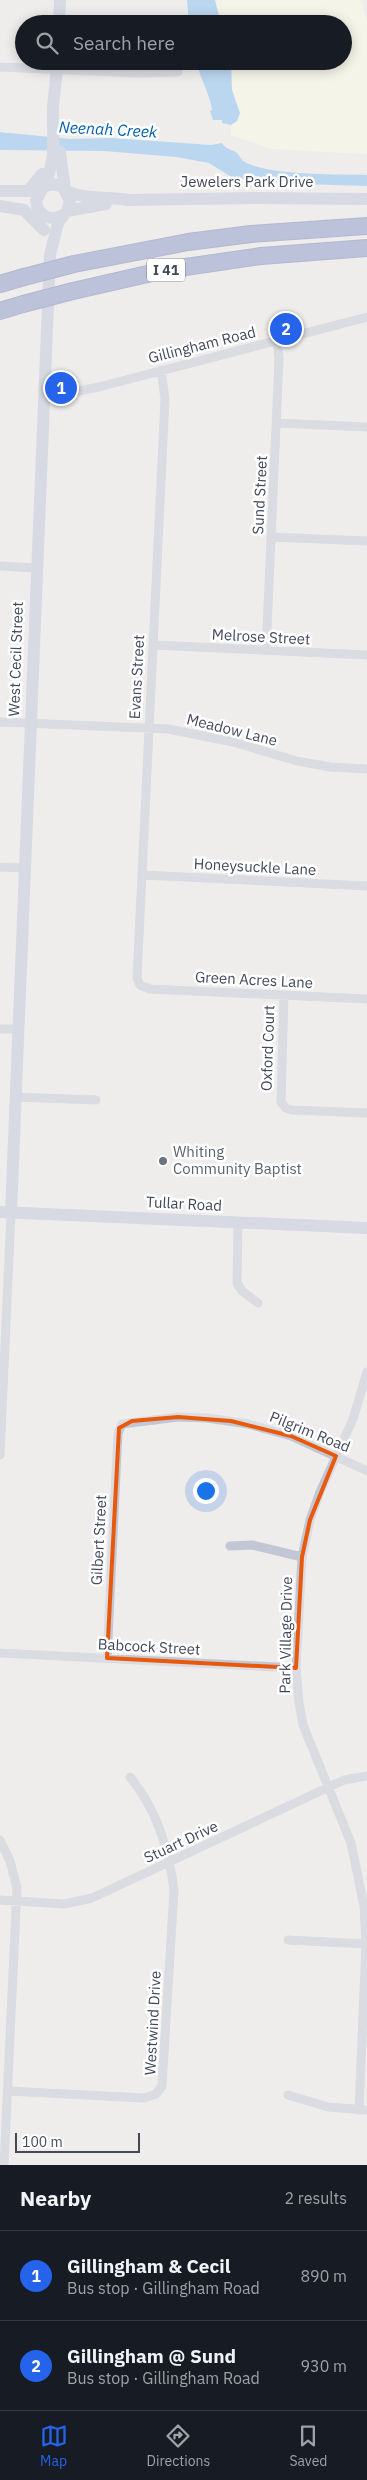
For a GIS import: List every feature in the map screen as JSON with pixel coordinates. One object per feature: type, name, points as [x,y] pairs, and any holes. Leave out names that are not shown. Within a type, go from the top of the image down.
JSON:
[{"type":"highway","name":"I 41","points":[[1,283],[74,264],[188,242],[251,234],[367,226]]},
{"type":"highway","name":"I 41","points":[[0,311],[73,291],[165,270],[252,257],[367,248]]},
{"type":"main road","points":[[59,15],[60,0]]},
{"type":"main road","points":[[41,213],[36,201],[37,190],[52,168],[54,154],[54,103],[57,70]]},
{"type":"main road","points":[[0,199],[20,202],[53,218],[65,213],[70,201],[54,154]]},
{"type":"main road","points":[[0,191],[37,190],[53,184],[66,190]]},
{"type":"main road","name":"Jewelers Park Drive","points":[[66,190],[81,197],[110,196],[128,200]]},
{"type":"main road","name":"Jewelers Park Drive","points":[[65,213],[128,200],[246,198],[367,200]]},
{"type":"main road","points":[[0,206],[24,210],[44,230]]},
{"type":"main road","name":"West Cecil Street","points":[[41,213],[50,255]]},
{"type":"main road","name":"West Cecil Street","points":[[5,1212],[15,1097],[50,255],[58,223],[65,213]]},
{"type":"main road","name":"Tullar Road","points":[[5,1212],[367,1228]]},
{"type":"street","points":[[0,67],[15,66]]},
{"type":"street","points":[[143,70],[178,72]]},
{"type":"street","name":"Gillingham Road","points":[[44,398],[59,397],[367,316]]},
{"type":"street","name":"Sund Street","points":[[266,651],[280,359],[277,340]]},
{"type":"street","name":"Evans Street","points":[[140,985],[137,974],[165,391],[161,370]]},
{"type":"street","points":[[276,423],[367,427]]},
{"type":"street","points":[[271,536],[367,541]]},
{"type":"street","points":[[0,566],[36,568]]},
{"type":"street","name":"Melrose Street","points":[[153,645],[367,655]]},
{"type":"street","name":"Meadow Lane","points":[[0,722],[148,728],[201,734],[298,762],[330,767],[367,769]]},
{"type":"street","points":[[0,867],[24,868]]},
{"type":"street","name":"Honeysuckle Lane","points":[[142,875],[367,886]]},
{"type":"street","name":"Green Acres Lane","points":[[140,985],[150,989],[367,999]]},
{"type":"street","name":"Oxford Court","points":[[284,995],[280,1096],[283,1106],[292,1110],[367,1113]]},
{"type":"street","points":[[0,1029],[18,1029]]},
{"type":"street","points":[[15,1097],[96,1100]]},
{"type":"street","name":"West Cecil Street","points":[[0,1455],[5,1212]]},
{"type":"street","points":[[238,1222],[237,1283],[242,1291],[258,1302]]},
{"type":"street","name":"Park Village Drive","points":[[363,2110],[366,1944],[359,1875],[345,1826],[318,1766],[303,1725],[298,1703],[296,1668],[302,1557],[313,1510],[353,1419],[367,1372]]},
{"type":"street","name":"Pilgrim Road","points":[[122,1424],[178,1417],[231,1421],[263,1427],[290,1436],[367,1471]]},
{"type":"street","name":"Gilbert Street","points":[[108,1658],[118,1433],[122,1424]]},
{"type":"street","points":[[230,1546],[252,1545],[302,1557]]},
{"type":"street","name":"Babcock Street","points":[[0,1653],[296,1668]]},
{"type":"street","name":"Stuart Drive","points":[[0,1900],[64,1904],[83,1901],[170,1863],[344,1780],[367,1776]]},
{"type":"street","points":[[130,1777],[146,1799],[170,1863]]},
{"type":"street","points":[[0,1840],[14,1872],[17,1902],[4,2165]]},
{"type":"street","name":"Westwind Drive","points":[[8,2091],[144,2098],[160,2091],[164,2079],[174,1890],[170,1863]]},
{"type":"street","points":[[288,1940],[366,1944]]},
{"type":"street","points":[[288,2095],[328,2107],[363,2110]]},
{"type":"highlighted area","points":[[178,1417],[231,1421],[291,1436],[336,1456],[310,1520],[302,1557],[296,1668],[107,1658],[119,1428],[132,1421]]},
{"type":"shaded area","points":[[215,0],[361,0],[367,20],[367,154],[271,149],[231,135],[231,125],[237,121],[240,113],[232,90],[231,70],[352,70],[352,15],[219,15]]},
{"type":"water","points":[[187,0],[215,0],[219,15],[188,15]]},
{"type":"water","points":[[199,70],[231,70],[232,90],[240,113],[237,121],[231,125],[222,123],[222,120],[213,120],[210,111],[212,110],[211,104]]},
{"type":"water","points":[[0,132],[70,139],[112,138],[211,145],[222,143],[225,147],[237,153],[244,161],[256,167],[287,172],[367,175],[367,186],[301,184],[233,178],[209,163],[176,157],[104,151],[0,150]]},
{"type":"place","name":"Gillingham @ Sund","points":[[286,329]]},
{"type":"place","name":"Gillingham & Cecil","points":[[61,388]]},
{"type":"place","name":"Whiting Community Baptist","points":[[163,1161]]},
{"type":"water label","name":"Neenah Creek","points":[[108,129]]}]
